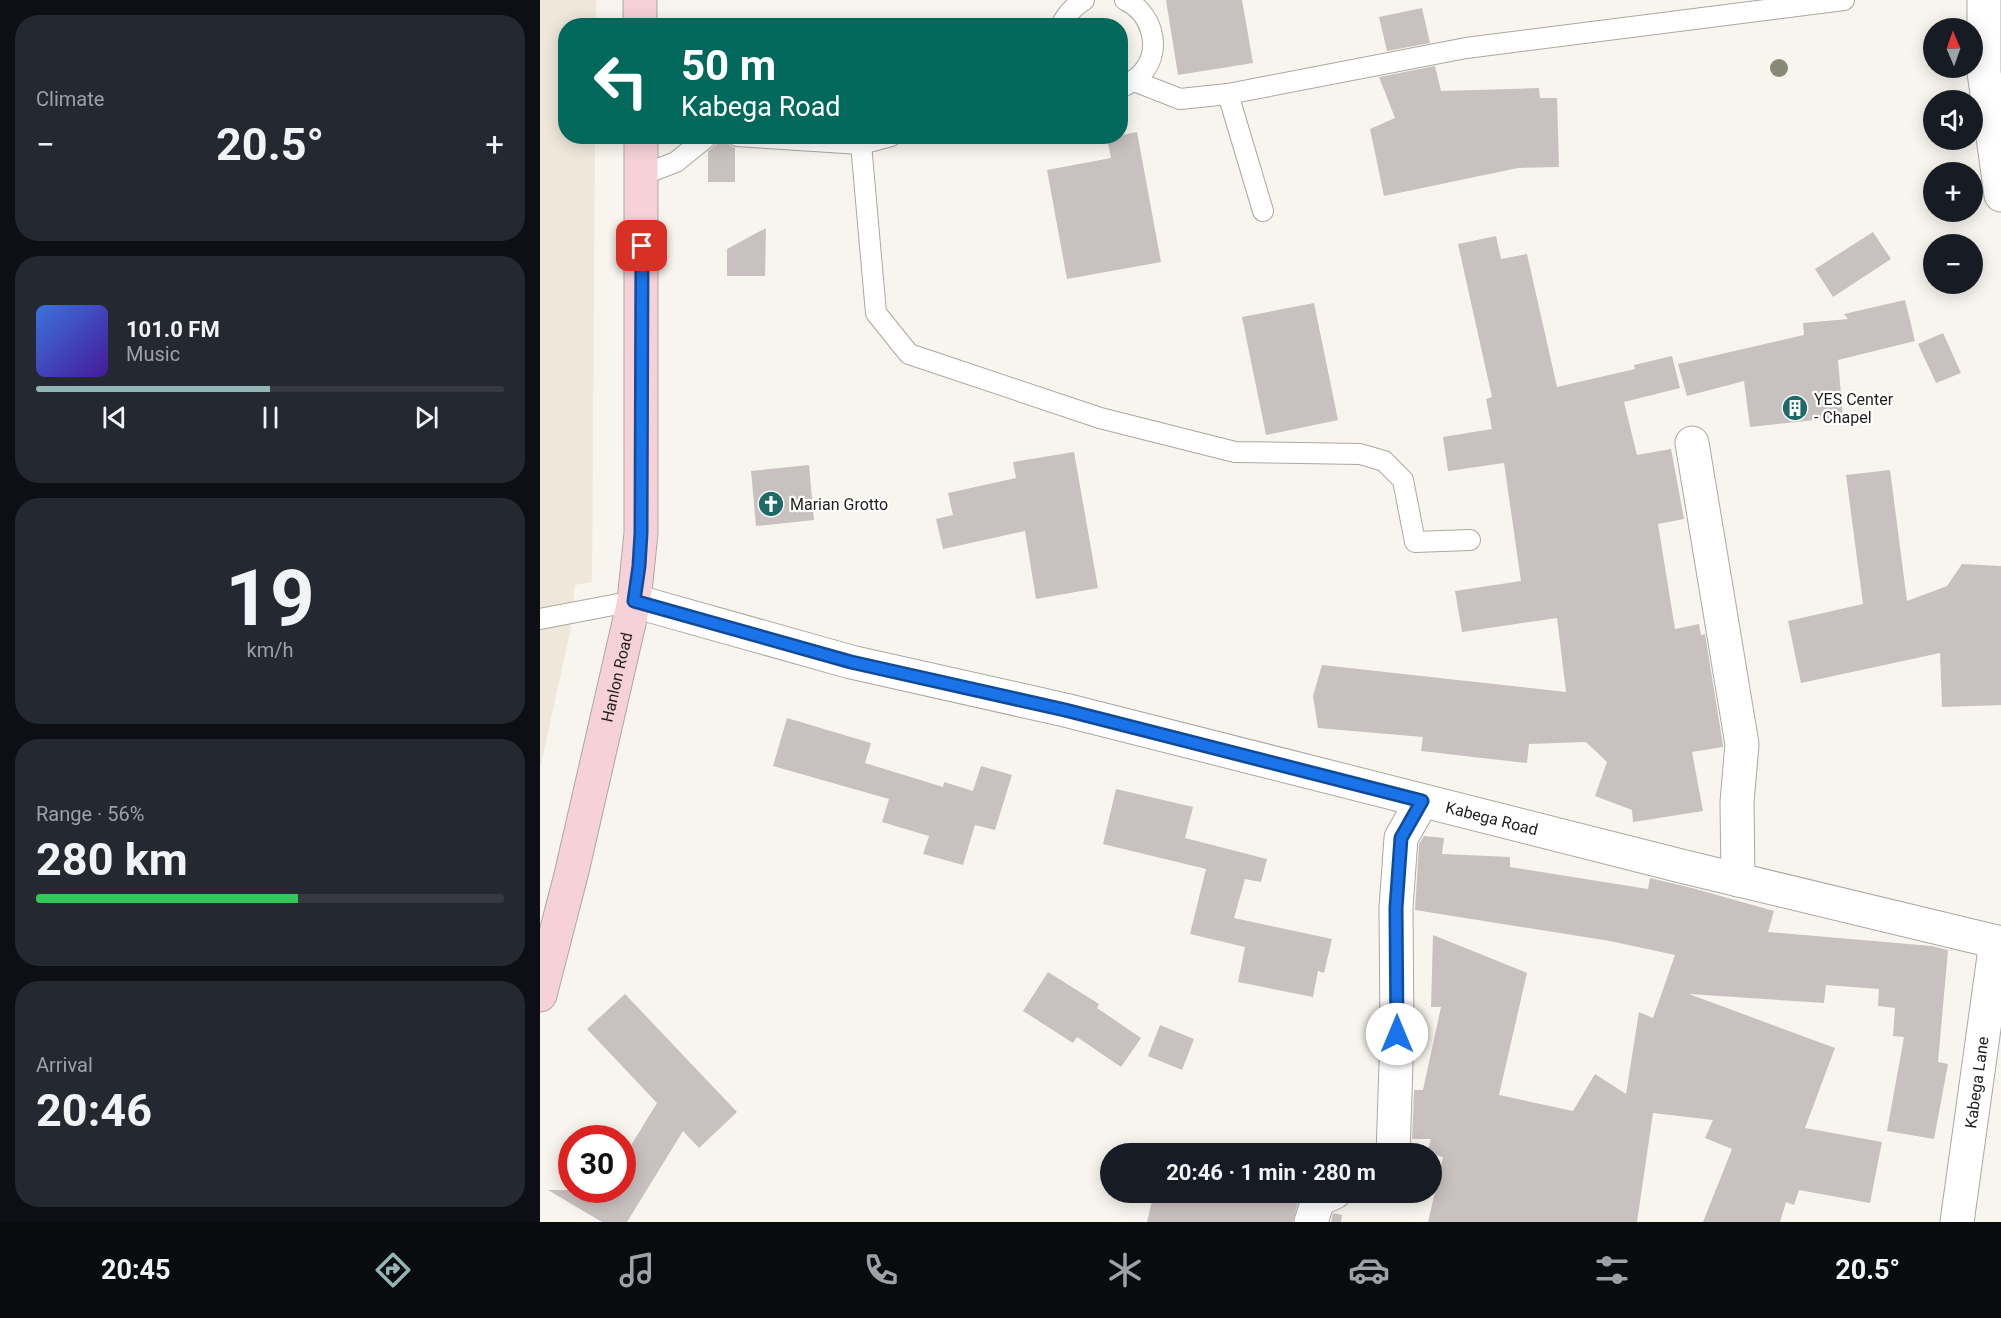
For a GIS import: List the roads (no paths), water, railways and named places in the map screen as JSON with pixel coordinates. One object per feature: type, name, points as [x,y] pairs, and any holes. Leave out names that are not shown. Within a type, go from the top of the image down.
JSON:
[{"type":"main road","points":[[640,0],[640,18]]},
{"type":"main road","name":"Hanlon Road","points":[[540,995],[572,871],[634,601],[639,566],[641,533],[641,144]]},
{"type":"street","points":[[1984,0],[1984,72],[2001,195]]},
{"type":"street","points":[[1692,443],[1742,744],[1737,802],[1738,880]]},
{"type":"street","name":"Kabega Road","points":[[634,601],[851,662],[1065,710],[1738,880],[1999,942]]},
{"type":"street","points":[[1393,1143],[1397,1034],[1396,908],[1401,838],[1422,801]]},
{"type":"street","name":"Kabega Lane","points":[[1957,1222],[1999,942]]},
{"type":"street","points":[[1311,1222],[1317,1203]]},
{"type":"lane","points":[[1064,18],[1075,5],[1084,0]]},
{"type":"lane","points":[[1128,84],[1180,99],[1228,94],[1466,48],[1844,0]]},
{"type":"lane","points":[[1128,83],[1145,70],[1151,56],[1153,41],[1150,27],[1143,14],[1130,1]]},
{"type":"lane","points":[[1228,94],[1263,211]]},
{"type":"lane","points":[[642,175],[676,162],[698,144]]},
{"type":"lane","points":[[861,144],[876,313],[909,354],[1100,418],[1235,452],[1360,454],[1384,461],[1403,480],[1415,542],[1470,540]]},
{"type":"lane","points":[[540,619],[634,601]]},
{"type":"place","name":"YES Center - Chapel","points":[[1795,408]]},
{"type":"place","name":"Marian Grotto","points":[[771,504]]}]
